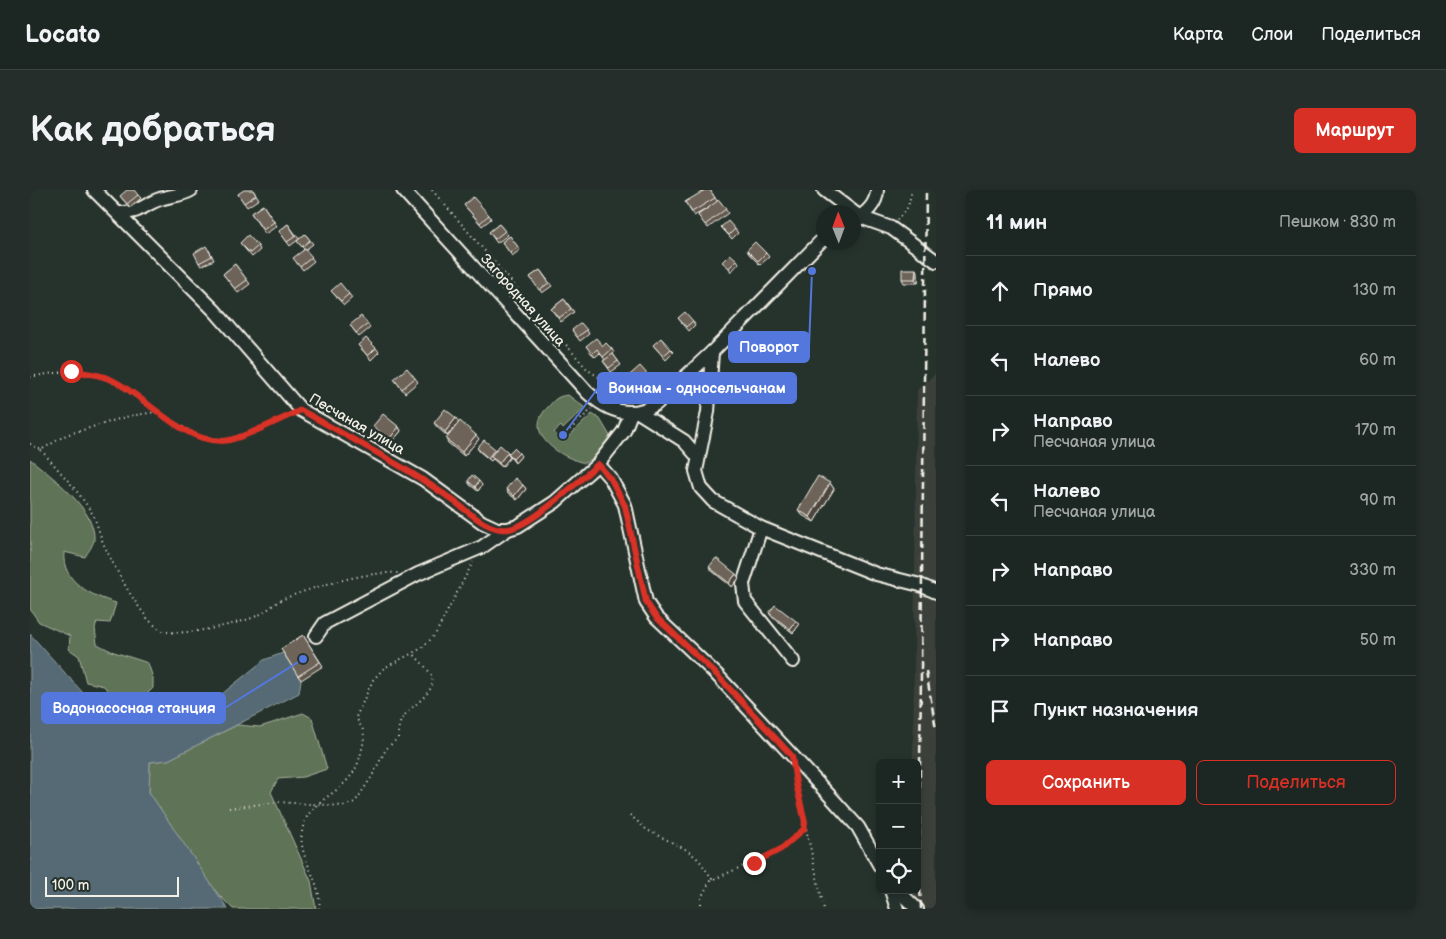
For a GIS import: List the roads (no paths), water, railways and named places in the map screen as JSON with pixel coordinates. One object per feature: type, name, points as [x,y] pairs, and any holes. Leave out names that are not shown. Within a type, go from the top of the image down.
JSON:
[{"type":"street","name":"Песчаная улица","points":[[94,190],[215,311],[301,410],[423,479],[482,522],[497,529],[508,529]]},
{"type":"street","points":[[119,213],[132,214],[160,199],[182,195],[192,190]]},
{"type":"street","name":"Загородная улица","points":[[403,190],[600,403],[617,412],[635,413],[684,441],[698,457]]},
{"type":"street","points":[[824,190],[842,205]]},
{"type":"street","points":[[861,214],[876,198],[877,190]]},
{"type":"street","points":[[861,219],[891,228],[936,261]]},
{"type":"street","points":[[316,636],[325,623],[418,574],[482,547],[508,529],[518,526],[555,502],[598,464],[624,431],[635,413],[656,404],[712,352],[816,246]]},
{"type":"street","points":[[712,352],[708,412],[696,471],[701,488],[713,501],[761,528],[876,574],[920,585],[936,592]]},
{"type":"street","points":[[598,464],[611,479],[625,506],[646,602],[656,617],[716,674],[858,827],[876,859]]},
{"type":"street","points":[[761,528],[743,584],[745,601],[792,661]]},
{"type":"street","points":[[892,894],[897,909]]},
{"type":"street","points":[[901,894],[917,909]]},
{"type":"water","points":[[30,634],[93,704],[186,710],[222,694],[264,660],[283,653],[301,680],[299,693],[168,760],[150,762],[149,792],[228,909],[30,909]]},
{"type":"railway","points":[[921,909],[919,865],[926,190]]},
{"type":"railway","points":[[926,671],[936,729]]},
{"type":"place","name":"Поворот","points":[[812,271]]},
{"type":"place","name":"Воинам - односельчанам","points":[[563,435]]},
{"type":"place","name":"Водонасосная станция","points":[[303,659]]}]
